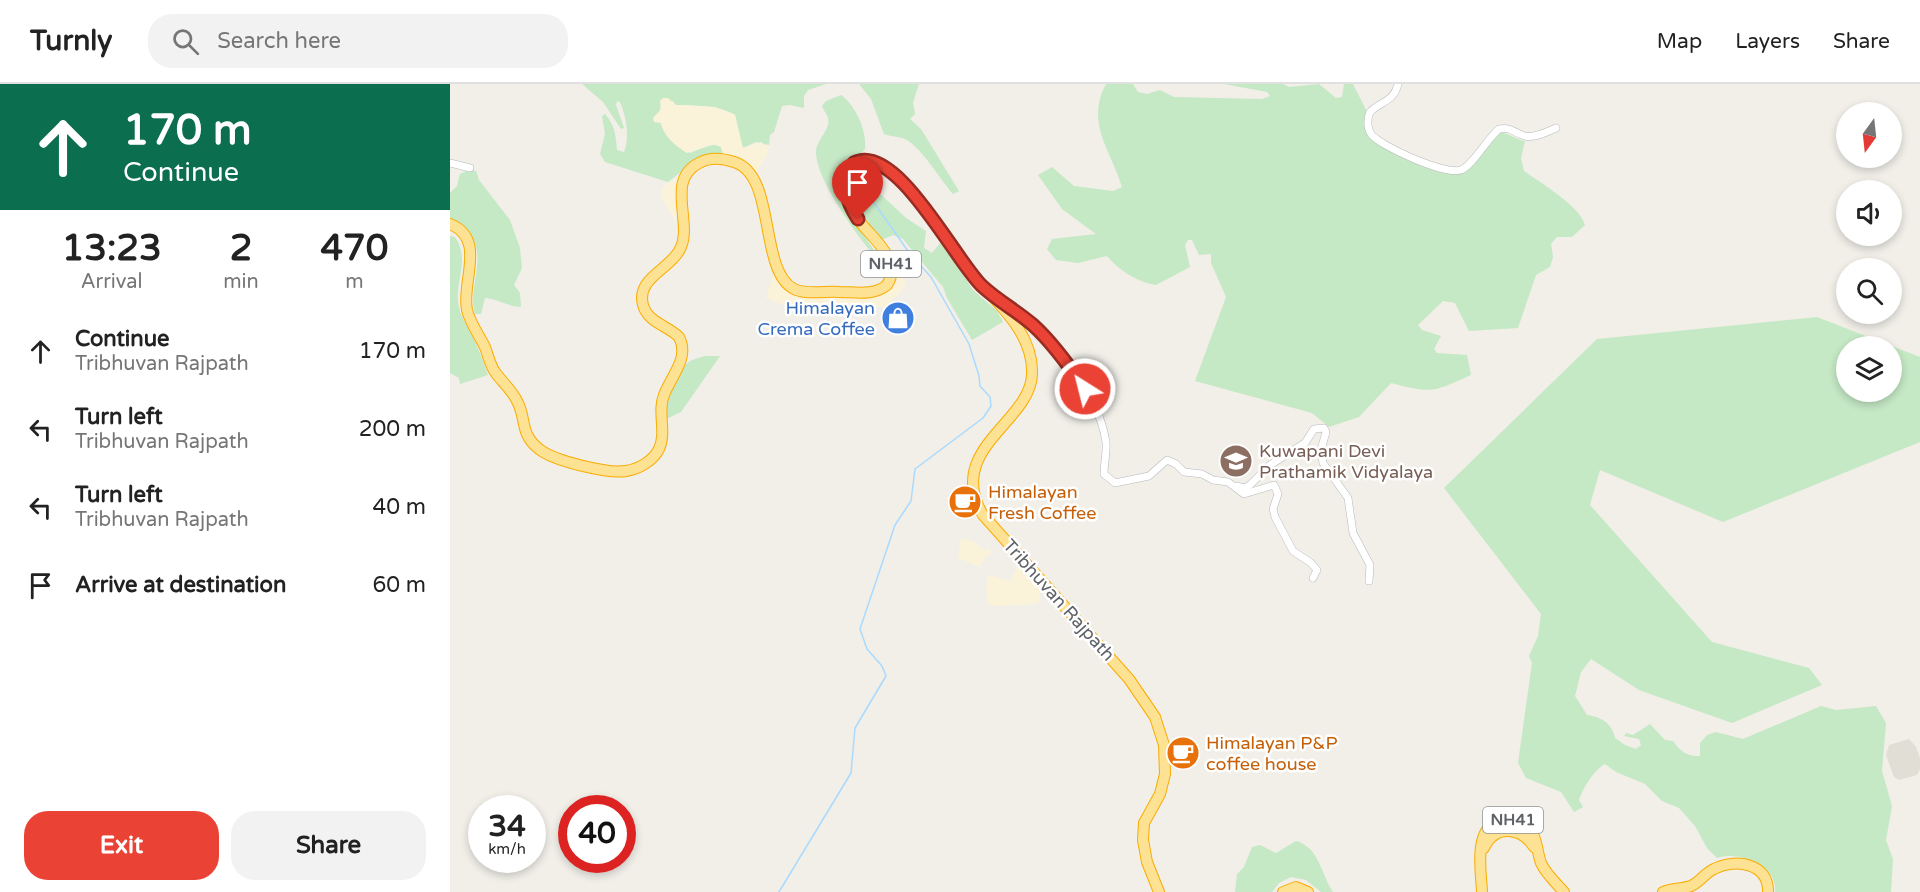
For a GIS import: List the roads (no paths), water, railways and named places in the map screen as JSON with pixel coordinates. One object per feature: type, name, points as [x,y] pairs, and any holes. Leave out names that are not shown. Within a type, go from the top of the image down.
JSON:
[{"type":"highway","name":"Tribhuvan Rajpath","points":[[450,224],[463,233],[470,249],[466,291],[468,315],[493,369],[517,401],[529,439],[541,451],[552,456],[618,472],[632,470],[655,455],[661,443],[662,402],[681,359],[683,350],[679,337],[649,317],[642,295],[649,280],[675,258],[682,247],[684,233],[681,202],[683,183],[687,173],[697,164],[709,159],[721,159],[740,164],[747,170],[761,198],[779,273],[788,285],[796,290],[872,292],[882,289],[889,282],[892,272],[889,258],[858,219],[847,197],[847,171],[854,163],[866,160],[884,166],[910,190],[983,287],[999,303],[1021,334],[1030,358],[1031,383],[1023,398],[982,453],[975,475],[974,494],[983,515],[1129,678],[1155,717],[1164,745],[1165,774],[1160,794],[1144,823],[1143,840],[1147,862],[1159,892]]},
{"type":"highway","name":"NH41","points":[[1482,892],[1481,857],[1485,832],[1495,823],[1505,819],[1517,820],[1529,828],[1547,873],[1564,892]]},
{"type":"highway","points":[[1663,892],[1692,885],[1718,867],[1739,864],[1761,871],[1767,880],[1768,892]]},
{"type":"highway","points":[[1282,892],[1296,887],[1308,892]]},
{"type":"street","points":[[1398,84],[1397,92],[1389,102],[1370,112],[1368,128],[1372,136],[1390,147],[1442,170],[1455,171],[1466,166],[1499,129],[1509,128],[1525,137],[1556,128]]},
{"type":"street","points":[[450,163],[470,168]]},
{"type":"street","points":[[983,287],[1035,327],[1072,370],[1085,389],[1094,405],[1105,439],[1104,470],[1110,481],[1115,483],[1149,476],[1167,460],[1184,472],[1203,474],[1213,480],[1228,482],[1244,494],[1274,485],[1278,494],[1273,509],[1275,518],[1293,551],[1317,570],[1313,578]]},
{"type":"street","points":[[1233,486],[1247,487],[1270,465],[1303,446],[1314,429],[1323,428],[1326,432],[1321,450],[1323,463],[1348,498],[1353,533],[1370,565],[1369,580]]},
{"type":"waterway","points":[[779,892],[851,773],[855,728],[886,676],[882,666],[867,649],[860,629],[895,525],[911,501],[915,469],[983,418],[991,406],[990,397],[980,386],[969,344],[931,277],[910,254],[863,187]]},
{"type":"place","name":"Himalayan Crema Coffee","points":[[898,318]]},
{"type":"place","name":"Kuwapani Devi Prathamik Vidyalaya","points":[[1236,461]]},
{"type":"place","name":"Himalayan Fresh Coffee","points":[[965,502]]},
{"type":"place","name":"Himalayan P&P coffee house","points":[[1183,753]]}]
